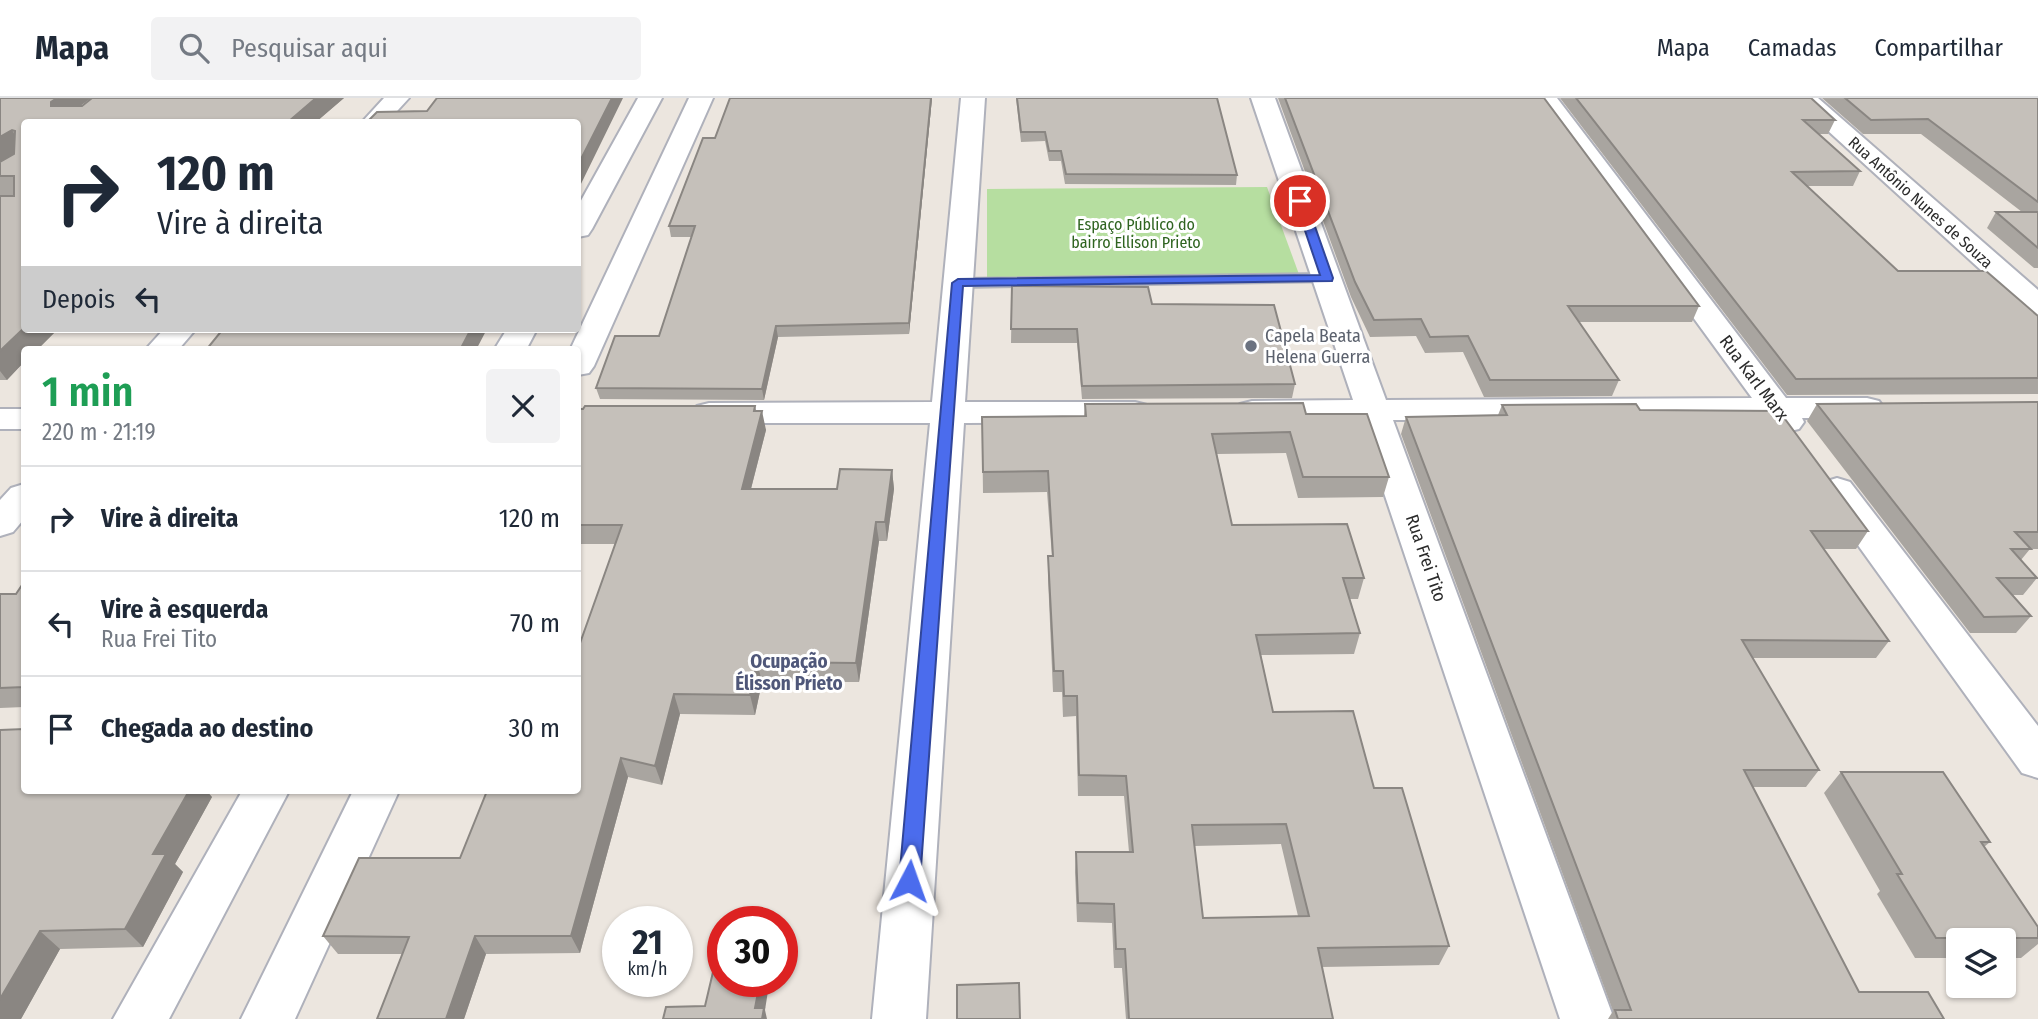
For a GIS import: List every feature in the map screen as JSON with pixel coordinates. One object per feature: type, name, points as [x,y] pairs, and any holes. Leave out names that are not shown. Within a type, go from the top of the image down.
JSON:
[{"type":"street","points":[[377,119],[397,98]]},
{"type":"street","points":[[581,224],[650,98]]},
{"type":"street","points":[[581,359],[701,98]]},
{"type":"street","points":[[899,1019],[973,98]]},
{"type":"street","name":"Rua Frei Tito","points":[[1264,98],[1587,1019]]},
{"type":"street","name":"Rua Karl Marx","points":[[1545,98],[2038,760]]},
{"type":"street","name":"Rua Antônio Nunes de Souza","points":[[1804,98],[2038,306]]},
{"type":"street","points":[[165,346],[177,333]]},
{"type":"street","points":[[1223,412],[1900,407]]},
{"type":"street","points":[[673,413],[1167,412]]},
{"type":"street","points":[[0,419],[21,419]]},
{"type":"street","points":[[0,523],[21,499]]},
{"type":"street","points":[[140,1019],[264,794]]},
{"type":"street","points":[[268,1019],[375,794]]},
{"type":"lane","points":[[958,283],[1327,278]]},
{"type":"green space","name":"Espaço Público do bairro Ellison Prieto","points":[[1267,187],[1300,277],[987,280],[987,189]]},
{"type":"building","points":[[0,98],[57,98],[51,102],[51,106],[82,106],[92,98],[316,98],[292,119],[21,119],[21,331],[0,351],[0,196],[14,196],[14,176],[0,176],[0,162],[14,154],[15,131],[0,137]]},
{"type":"building","points":[[437,98],[612,98],[581,159],[581,119],[370,119],[377,112],[427,111]]},
{"type":"building","points":[[730,98],[931,98],[909,323],[776,326],[762,389],[596,388],[615,336],[659,336],[695,226],[669,226],[703,138],[715,138]]},
{"type":"building","points":[[1017,98],[1217,98],[1237,175],[1066,174],[1061,151],[1049,151],[1045,132],[1021,132]]},
{"type":"building","points":[[1285,98],[1544,98],[1699,306],[1568,306],[1619,380],[1490,380],[1468,336],[1430,337],[1421,319],[1374,320],[1355,282]]},
{"type":"building","points":[[1576,98],[1811,98],[1835,120],[1803,120],[1860,171],[1792,172],[1898,271],[1986,271],[2038,316],[2038,378],[1796,379]]},
{"type":"building","points":[[1845,98],[2038,98],[2038,202],[1928,119],[1871,120]]},
{"type":"building","points":[[1996,212],[2038,212],[2038,248]]},
{"type":"building","points":[[1012,286],[1148,287],[1152,304],[1274,305],[1295,384],[1082,386],[1077,329],[1011,329]]},
{"type":"building","points":[[220,333],[469,333],[462,346],[209,346]]},
{"type":"building","points":[[2038,402],[2038,532],[2015,532],[2031,549],[2011,549],[2037,578],[1997,578],[2031,616],[1984,617],[1817,404]]},
{"type":"building","points":[[1303,403],[1306,414],[1367,414],[1389,477],[1303,477],[1290,432],[1212,434],[1232,525],[1347,524],[1364,578],[1343,578],[1360,633],[1256,635],[1273,712],[1353,711],[1374,788],[1402,788],[1449,946],[1318,948],[1333,1019],[1129,1019],[1125,949],[1116,949],[1114,904],[1078,903],[1076,852],[1133,852],[1126,776],[1079,775],[1077,696],[1064,696],[1063,671],[1054,671],[1048,556],[1053,556],[1048,471],[983,472],[982,417],[1086,416],[1085,404]],"holes":[[[1286,824],[1309,916],[1203,918],[1192,825]]]},
{"type":"building","points":[[1636,404],[1640,410],[1779,411],[1868,531],[1811,531],[1889,641],[1742,640],[1819,770],[1744,770],[1859,992],[1928,992],[1944,1019],[1618,1019],[1615,1010],[1631,1010],[1406,417],[1507,415],[1502,405]]},
{"type":"building","points":[[585,406],[755,406],[754,411],[762,411],[742,489],[837,489],[840,469],[892,470],[885,522],[876,522],[856,663],[757,662],[750,695],[674,694],[655,766],[621,758],[571,936],[475,936],[446,1019],[377,1019],[409,937],[323,936],[359,858],[460,858],[486,794],[581,794],[581,640],[622,525],[581,525]]},
{"type":"building","points":[[21,586],[21,687],[0,688],[0,594],[16,594]]},
{"type":"building","points":[[21,729],[21,794],[187,794],[153,854],[166,854],[125,929],[40,931],[0,999],[0,730]]},
{"type":"building","points":[[1841,772],[1943,772],[1990,842],[1981,842],[2038,927],[2038,938],[2016,938],[2016,928],[1946,928],[1946,938],[1936,938],[1897,874],[1902,874]]},
{"type":"building","points":[[1019,983],[1020,1019],[957,1019],[957,985]]},
{"type":"building","points":[[707,997],[757,997],[755,1008],[764,1008],[762,1019],[663,1019],[666,1007],[705,1006]]},
{"type":"place","name":"Capela Beata Helena Guerra","points":[[1251,346]]},
{"type":"district","name":"Ocupação Élisson Prieto","points":[[789,672]]},
{"type":"route","points":[[909,881],[958,283],[1327,278],[1300,201]]}]
